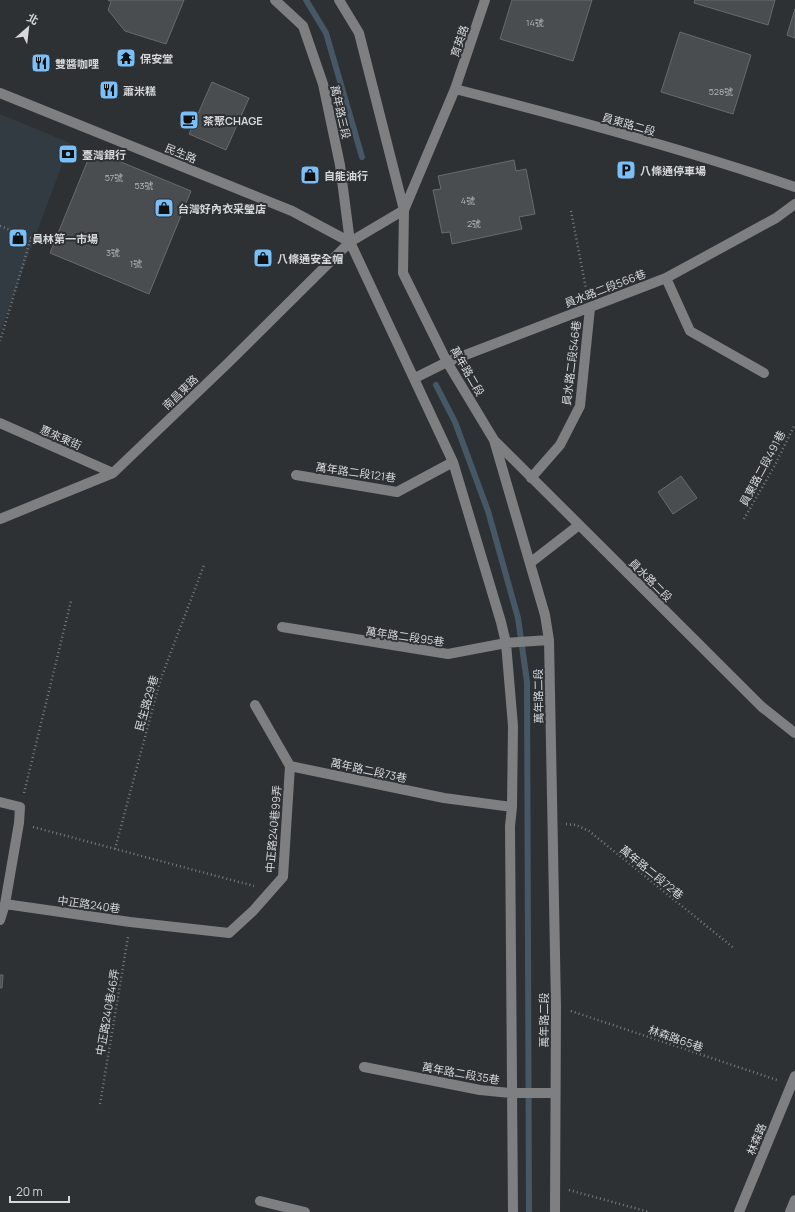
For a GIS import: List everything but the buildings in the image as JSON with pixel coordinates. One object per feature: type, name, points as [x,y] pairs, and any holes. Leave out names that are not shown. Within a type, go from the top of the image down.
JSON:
[{"type":"street","name":"萬年路三段","points":[[275,0],[303,26],[323,84],[340,164],[350,242]]},
{"type":"street","points":[[339,0],[359,33],[404,210]]},
{"type":"street","name":"育英路","points":[[404,210],[455,89],[485,0]]},
{"type":"street","name":"員東路二段","points":[[455,89],[546,113],[746,170],[795,188]]},
{"type":"street","name":"民生路","points":[[0,93],[292,211],[350,242]]},
{"type":"street","name":"員水路二段566巷","points":[[415,378],[447,362],[549,321],[590,308],[666,278],[776,218],[795,204]]},
{"type":"street","name":"南昌東路","points":[[0,519],[113,473],[227,364],[350,242],[404,210]]},
{"type":"street","name":"萬年路二段","points":[[404,210],[404,273],[447,362],[494,440],[545,615],[549,640],[556,1006],[555,1212]]},
{"type":"street","points":[[350,242],[415,378],[453,462],[506,643],[513,726],[512,807],[510,826],[513,1212]]},
{"type":"street","points":[[666,278],[690,330],[764,373]]},
{"type":"street","name":"員水路二段546巷","points":[[531,478],[560,445],[580,406],[590,308]]},
{"type":"street","name":"惠來東街","points":[[0,423],[113,473]]},
{"type":"street","name":"員水路二段","points":[[494,440],[762,708],[795,733]]},
{"type":"street","name":"萬年路二段121巷","points":[[296,475],[397,492],[453,462]]},
{"type":"street","points":[[530,563],[579,525]]},
{"type":"street","name":"萬年路二段95巷","points":[[282,627],[448,654],[506,643],[549,640]]},
{"type":"street","points":[[255,705],[290,766]]},
{"type":"street","name":"萬年路二段73巷","points":[[290,766],[444,798],[512,807]]},
{"type":"street","name":"中正路240巷99弄","points":[[271,891],[283,877],[290,766]]},
{"type":"street","points":[[0,802],[20,807],[19,823],[5,904],[0,920]]},
{"type":"street","name":"中正路240巷","points":[[5,904],[130,922],[229,933],[254,911],[271,891]]},
{"type":"street","name":"萬年路二段35巷","points":[[364,1067],[480,1090],[511,1093],[555,1093]]},
{"type":"street","name":"林森路","points":[[739,1212],[793,1080]]},
{"type":"street","points":[[790,1212],[795,1200]]},
{"type":"street","points":[[260,1201],[305,1212]]},
{"type":"path","points":[[571,211],[590,308]]},
{"type":"path","points":[[0,226],[31,238],[0,341]]},
{"type":"path","name":"員東路二段491巷","points":[[744,519],[775,465],[795,424]]},
{"type":"path","name":"民生路29巷","points":[[115,849],[160,681],[204,565]]},
{"type":"path","points":[[20,807],[71,601]]},
{"type":"path","name":"萬年路二段72巷","points":[[552,822],[576,825],[589,831],[735,949]]},
{"type":"path","points":[[19,823],[271,891]]},
{"type":"path","name":"中正路240巷46弄","points":[[100,1104],[130,922]]},
{"type":"path","name":"林森路65巷","points":[[556,1006],[793,1080]]},
{"type":"path","points":[[555,1186],[649,1212]]},
{"type":"shaded area","name":"員林第一市場","points":[[0,114],[70,143],[0,332]]},
{"type":"waterway","points":[[306,0],[326,33],[362,157]]},
{"type":"waterway","points":[[436,385],[455,422],[488,511],[518,618],[527,682],[529,1212]]},
{"type":"place","name":"保安堂","points":[[126,58]]},
{"type":"place","name":"雙醬咖哩","points":[[41,63]]},
{"type":"place","name":"蕭米糕","points":[[109,90]]},
{"type":"place","name":"茶聚CHAGE","points":[[189,120]]},
{"type":"place","name":"臺灣銀行","points":[[68,154]]},
{"type":"place","name":"八條通停車場","points":[[626,170]]},
{"type":"place","name":"自能油行","points":[[310,175]]},
{"type":"place","name":"台灣好內衣采瑩店","points":[[164,208]]},
{"type":"place","name":"員林第一市場","points":[[18,238]]},
{"type":"place","name":"八條通安全帽","points":[[263,258]]}]
